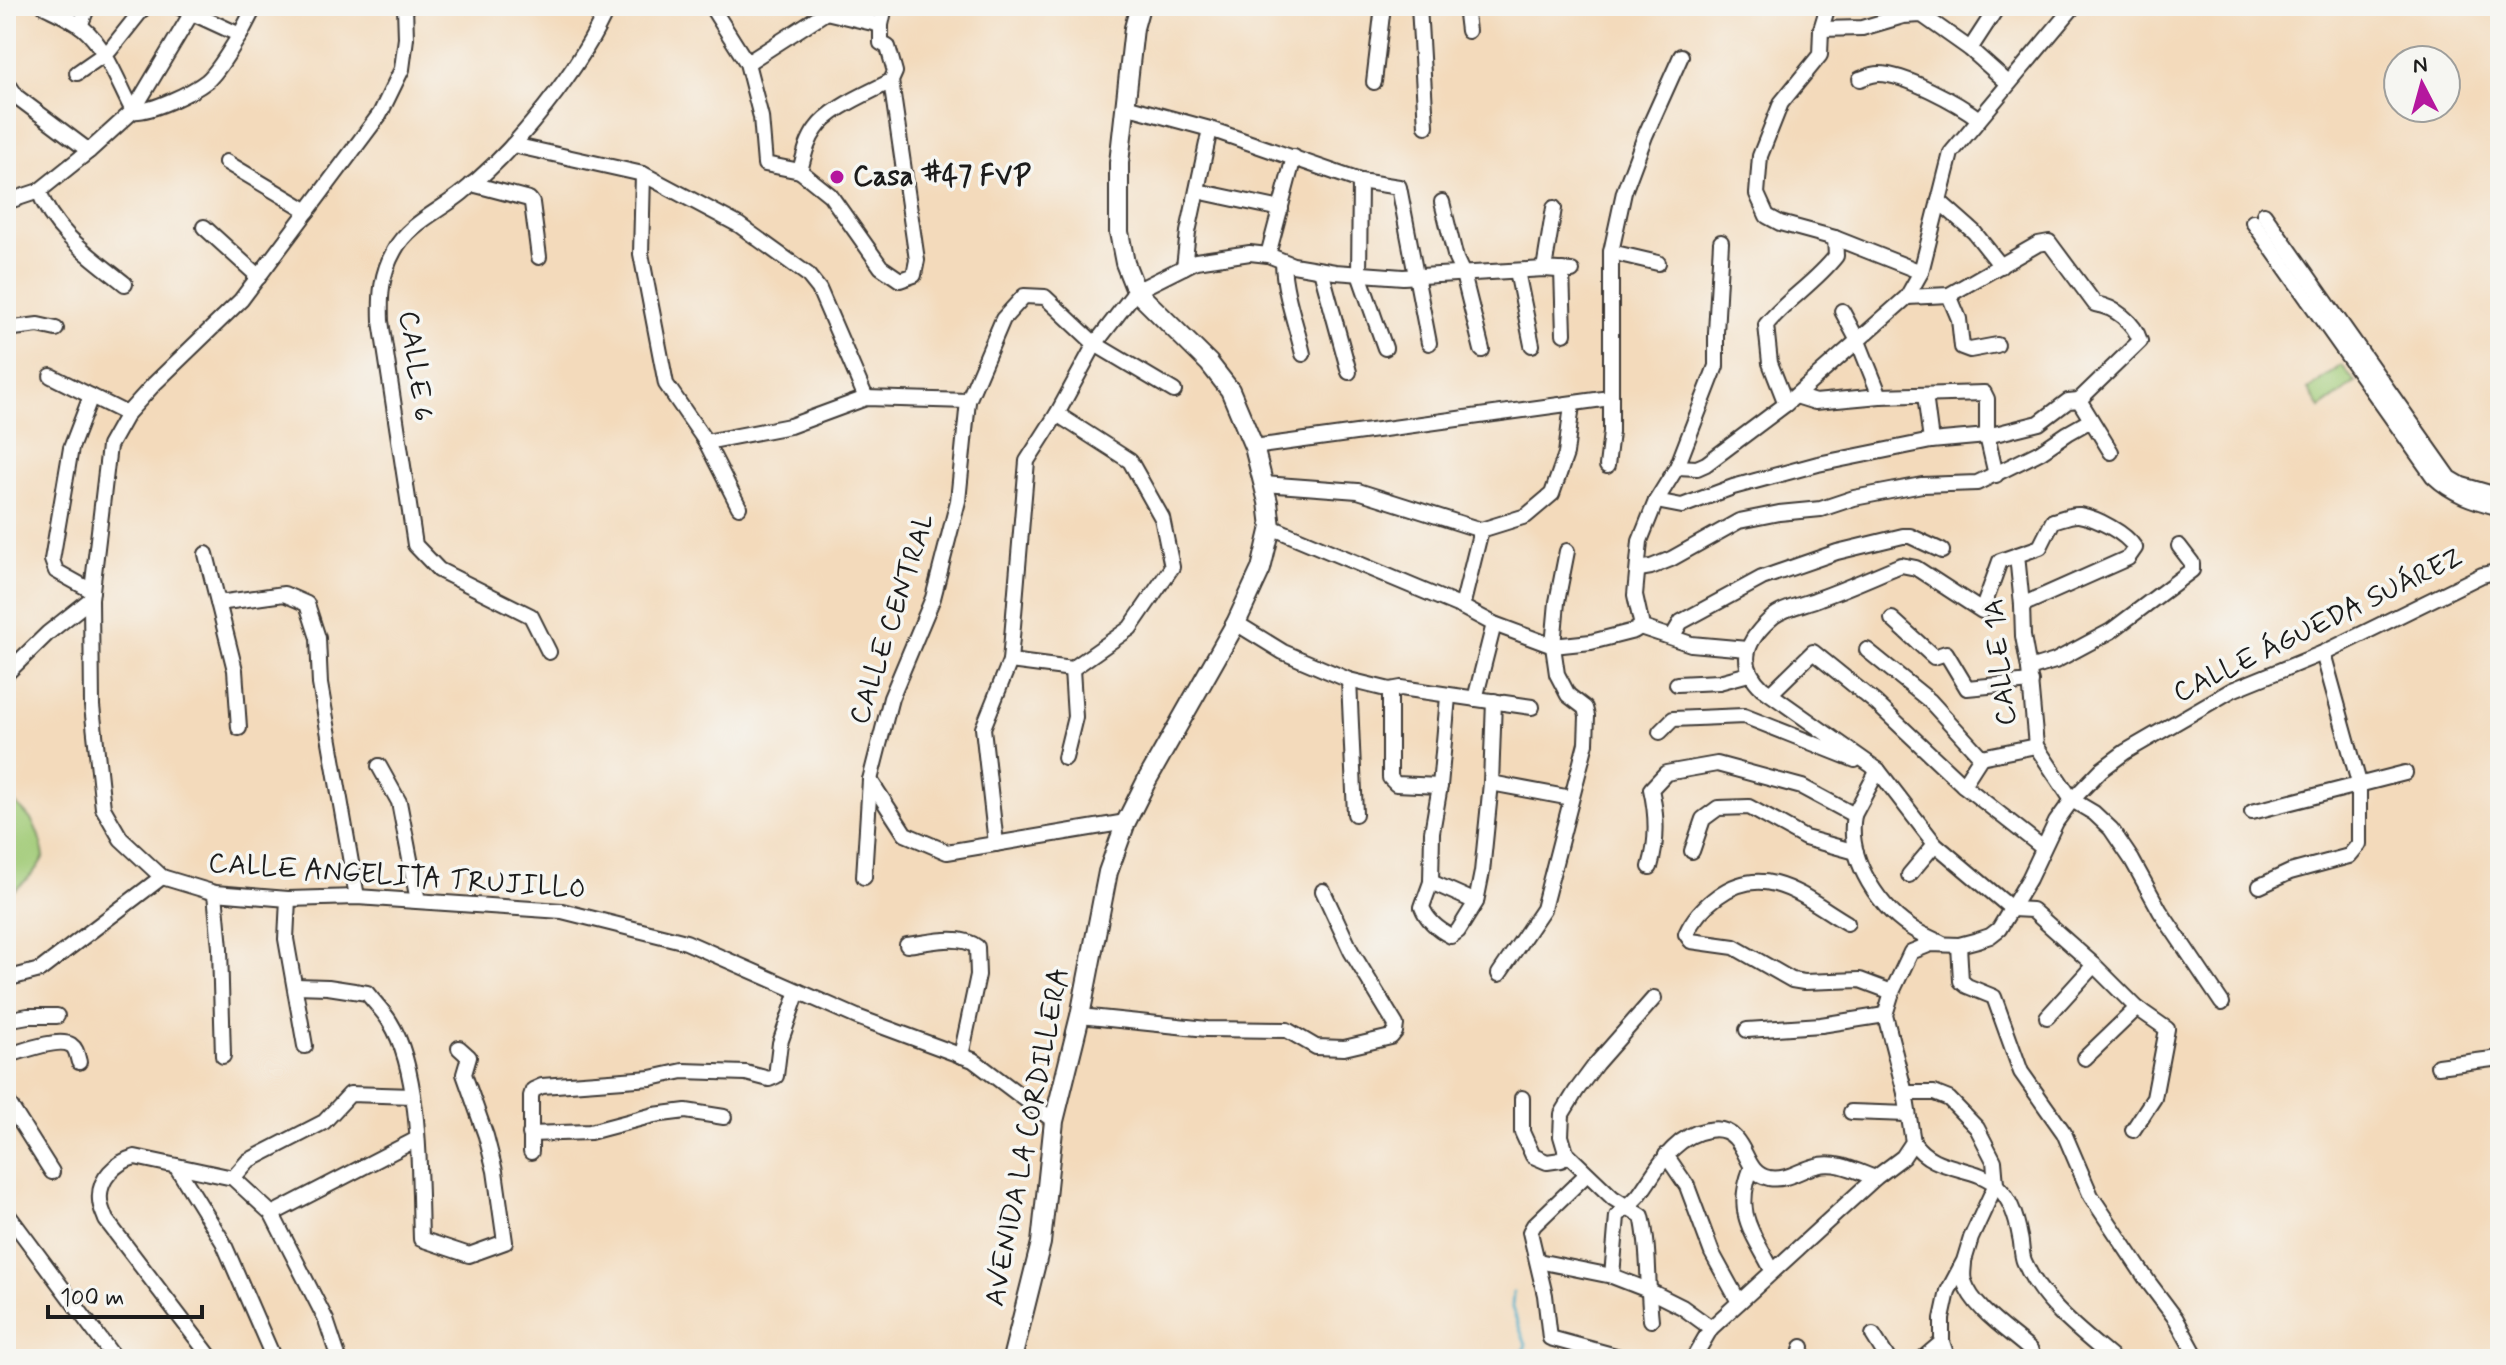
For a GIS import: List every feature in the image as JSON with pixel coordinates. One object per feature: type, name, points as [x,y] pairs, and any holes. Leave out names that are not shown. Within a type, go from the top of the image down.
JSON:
[{"type":"main road","name":"AVENIDA LA CORDILLERA","points":[[1012,1359],[1041,1243],[1054,1121],[1080,1016],[1108,872],[1126,822],[1236,623],[1261,569],[1271,527],[1254,447],[1230,390],[1209,363],[1136,291],[1125,263],[1119,232],[1119,163],[1134,28],[1140,6]]},
{"type":"street","points":[[6,18],[10,6]]},
{"type":"street","points":[[44,6],[89,33],[133,111]]},
{"type":"street","points":[[80,26],[88,6]]},
{"type":"street","points":[[77,73],[110,50],[145,6]]},
{"type":"street","points":[[177,6],[240,35]]},
{"type":"street","points":[[133,111],[143,112],[158,107],[208,80],[240,35],[255,6]]},
{"type":"street","name":"CALLE ANGELITA TRUJILLO","points":[[405,6],[406,38],[402,69],[380,114],[241,300],[154,384],[127,414],[109,446],[92,595],[92,706],[103,808],[121,839],[162,877],[215,893],[288,899],[357,897],[562,911],[686,942],[857,1017],[973,1060],[1054,1121]]},
{"type":"street","name":"CALLE 6","points":[[549,652],[531,616],[439,570],[415,545],[381,321],[380,286],[394,250],[407,232],[472,184],[513,145],[566,77],[608,6]]},
{"type":"street","points":[[711,6],[747,63],[761,117],[765,164],[800,171],[830,195],[881,267],[900,280],[914,275],[917,260],[891,81],[895,72],[888,47],[881,43],[885,6]]},
{"type":"street","points":[[1374,82],[1383,6]]},
{"type":"street","points":[[1419,6],[1426,126]]},
{"type":"street","points":[[1465,6],[1468,31]]},
{"type":"street","points":[[1838,6],[1828,6],[1821,29],[1820,55],[1781,103],[1760,156],[1757,194],[1767,216],[1780,223],[1835,238],[1921,272]]},
{"type":"street","points":[[1970,49],[1998,6]]},
{"type":"street","points":[[1677,467],[1697,468],[1706,464],[1791,400],[1907,297],[1921,272],[1951,153],[2074,6]]},
{"type":"street","points":[[747,63],[824,9],[881,25]]},
{"type":"street","points":[[6,202],[39,191],[133,111],[191,14]]},
{"type":"street","points":[[1821,29],[1862,28],[1903,16],[1922,15],[1970,49],[2008,83]]},
{"type":"street","points":[[1607,466],[1611,432],[1611,252],[1624,192],[1681,56]]},
{"type":"street","points":[[1860,79],[1880,74],[1909,83],[1959,104],[1979,119]]},
{"type":"street","points":[[6,81],[17,97],[89,151]]},
{"type":"street","points":[[800,171],[809,140],[828,116],[891,81]]},
{"type":"street","points":[[1125,106],[1210,129],[1360,181],[1399,187],[1429,343]]},
{"type":"street","points":[[1184,267],[1188,232],[1210,129]]},
{"type":"street","points":[[513,145],[643,174],[739,225],[807,274],[819,289],[866,398]]},
{"type":"street","points":[[1268,255],[1294,157]]},
{"type":"street","points":[[226,162],[308,211]]},
{"type":"street","points":[[643,174],[641,254],[666,384],[706,442],[739,507]]},
{"type":"street","points":[[1360,181],[1359,274],[1385,348]]},
{"type":"street","points":[[472,184],[529,199],[539,257]]},
{"type":"street","points":[[39,191],[49,211],[73,241],[125,284]]},
{"type":"street","points":[[1197,191],[1281,209]]},
{"type":"street","points":[[1939,201],[1974,232],[2001,266]]},
{"type":"street","points":[[1442,202],[1482,350]]},
{"type":"street","points":[[1544,269],[1554,208]]},
{"type":"street","points":[[2500,496],[2462,485],[2450,478],[2259,218],[2433,476],[2460,496],[2500,508]]},
{"type":"street","points":[[204,227],[259,277]]},
{"type":"street","points":[[1791,400],[1770,363],[1766,325],[1821,275],[1836,256],[1835,238]]},
{"type":"street","points":[[1271,527],[1462,607],[1494,624],[1553,646],[1591,642],[1634,631],[1641,622],[1635,595],[1640,541],[1656,501],[1677,467],[1716,366],[1721,242]]},
{"type":"street","points":[[1656,501],[1682,506],[1775,475],[1931,441],[1987,436],[2039,423],[2068,401],[2079,400],[2140,341],[2137,331],[2111,306],[2095,304],[2049,242],[2038,244],[1949,295],[1907,297]]},
{"type":"street","points":[[1611,252],[1658,263]]},
{"type":"street","points":[[996,844],[983,728],[1010,661],[1027,461],[1095,344],[1136,291],[1196,261],[1250,253],[1268,255],[1283,263],[1359,274],[1416,277],[1544,269],[1567,271],[1564,334]]},
{"type":"street","points":[[1283,263],[1283,285],[1293,310],[1303,354]]},
{"type":"street","points":[[1321,270],[1349,372]]},
{"type":"street","points":[[1517,271],[1532,345]]},
{"type":"street","points":[[1949,295],[1959,319],[1962,347],[1970,350],[1997,345]]},
{"type":"street","name":"CALLE CENTRAL","points":[[864,877],[870,780],[891,698],[933,598],[958,501],[968,401],[1003,319],[1024,296],[1045,297],[1095,344]]},
{"type":"street","points":[[1842,311],[1880,396]]},
{"type":"street","points":[[6,329],[38,325],[56,329]]},
{"type":"street","points":[[1095,344],[1174,391]]},
{"type":"street","points":[[51,376],[127,414]]},
{"type":"street","points":[[1791,400],[1815,402],[1880,396],[1984,393],[1987,399],[1987,436],[1996,475]]},
{"type":"street","points":[[1925,395],[1931,441]]},
{"type":"street","points":[[6,674],[92,595],[56,571],[52,560],[71,448],[91,396]]},
{"type":"street","points":[[706,442],[790,426],[866,398],[968,401]]},
{"type":"street","points":[[1254,447],[1610,398]]},
{"type":"street","points":[[2079,400],[2111,452]]},
{"type":"street","points":[[1264,484],[1358,491],[1481,530],[1526,516],[1552,494],[1566,454],[1572,404]]},
{"type":"street","points":[[1010,661],[1072,669],[1130,628],[1172,567],[1162,518],[1130,461],[1057,414]]},
{"type":"street","points":[[1639,569],[1671,559],[1739,521],[1821,509],[1854,498],[1910,487],[1977,483],[2091,420]]},
{"type":"street","points":[[2022,605],[2128,558],[2135,548],[2130,539],[2119,531],[2077,514],[2053,521],[2040,547],[2000,561],[1982,611],[1916,568],[1901,565],[1776,614],[1747,649],[1749,674],[1762,688],[1878,770],[1935,844],[2012,909],[2032,910],[2137,1008],[2167,1029],[2154,1098],[2133,1130]]},
{"type":"street","points":[[1462,607],[1481,530]]},
{"type":"street","points":[[1672,637],[1681,622],[1762,578],[1837,552],[1903,536],[1910,536],[1942,551]]},
{"type":"street","points":[[1892,619],[1934,657],[1946,653],[1967,688],[2030,675],[2102,636],[2192,570],[2192,563],[2179,546]]},
{"type":"street","points":[[1499,974],[1543,909],[1586,743],[1585,708],[1568,695],[1557,674],[1553,646],[1557,602],[1567,551]]},
{"type":"street","points":[[206,554],[235,670],[239,728]]},
{"type":"street","name":"CALLE 1A","points":[[2017,555],[2036,746],[2072,800]]},
{"type":"street","name":"CALLE ÁGUEDA SUÁREZ","points":[[1885,1015],[1911,952],[1931,944],[1953,945],[1990,936],[1999,929],[2056,822],[2101,770],[2125,752],[2232,690],[2323,653],[2482,575],[2500,571]]},
{"type":"street","points":[[218,603],[284,594],[307,604],[318,638],[320,684],[357,897]]},
{"type":"street","points":[[1236,623],[1283,652],[1349,680],[1390,690],[1401,688],[1532,707]]},
{"type":"street","points":[[1475,699],[1494,624]]},
{"type":"street","points":[[1640,627],[1691,644],[1747,649]]},
{"type":"street","points":[[1867,650],[1930,701],[1981,757]]},
{"type":"street","points":[[1771,693],[1813,652],[1876,703],[1963,785],[2043,848]]},
{"type":"street","points":[[2260,886],[2290,872],[2349,856],[2359,844],[2359,783],[2323,653]]},
{"type":"street","points":[[1065,758],[1075,717],[1072,669]]},
{"type":"street","points":[[1677,684],[1719,682],[1749,674]]},
{"type":"street","points":[[1349,680],[1355,814]]},
{"type":"street","points":[[1390,690],[1390,778],[1396,784],[1440,786]]},
{"type":"street","points":[[1448,697],[1440,786],[1432,832],[1431,882],[1425,894],[1423,911],[1439,930],[1451,936],[1458,931],[1476,902],[1482,872],[1491,783],[1494,701]]},
{"type":"street","points":[[1660,732],[1673,719],[1744,716],[1878,770]]},
{"type":"street","points":[[1963,785],[1981,757],[2036,746]]},
{"type":"street","points":[[1650,867],[1655,851],[1656,814],[1651,789],[1666,773],[1717,764],[1741,769],[1802,787],[1854,815]]},
{"type":"street","points":[[379,766],[399,802],[418,901]]},
{"type":"street","points":[[1878,770],[1854,815],[1852,829],[1865,878],[1885,904],[1916,931],[1953,945],[1961,981],[1994,997],[2021,1072],[2064,1133],[2091,1196],[2176,1319],[2198,1359]]},
{"type":"street","points":[[2252,812],[2405,773]]},
{"type":"street","points":[[870,780],[905,834],[947,852],[1126,822]]},
{"type":"street","points":[[1491,783],[1571,798]]},
{"type":"street","points":[[2072,800],[2094,813],[2111,829],[2160,911],[2222,1003]]},
{"type":"street","points":[[1692,851],[1703,819],[1718,808],[1749,807],[1805,838],[1856,852]]},
{"type":"street","points":[[1909,875],[1935,844]]},
{"type":"street","points":[[6,979],[40,970],[162,877]]},
{"type":"street","points":[[1847,923],[1786,886],[1767,881],[1747,881],[1732,886],[1707,905],[1696,916],[1686,934],[1691,941],[1734,947],[1792,980],[1860,980],[1892,992]]},
{"type":"street","points":[[1431,882],[1476,902]]},
{"type":"street","points":[[1080,1016],[1207,1029],[1287,1030],[1316,1047],[1344,1048],[1391,1037],[1396,1025],[1351,951],[1323,891]]},
{"type":"street","points":[[215,893],[223,1056]]},
{"type":"street","points":[[288,899],[286,939],[305,1046]]},
{"type":"street","points":[[907,945],[955,940],[971,942],[977,947],[978,975],[961,1056]]},
{"type":"street","points":[[2047,1017],[2094,965]]},
{"type":"street","points":[[296,986],[367,993],[391,1022],[406,1061],[413,1096],[421,1239],[469,1255],[505,1242],[492,1160],[464,1074],[469,1057],[459,1048]]},
{"type":"street","points":[[531,1152],[531,1096],[533,1090],[542,1086],[651,1078],[683,1071],[746,1073],[769,1079],[776,1076],[780,1043],[798,991]]},
{"type":"street","points":[[1651,1320],[1647,1240],[1642,1216],[1613,1198],[1587,1174],[1566,1153],[1561,1136],[1562,1114],[1576,1091],[1654,998]]},
{"type":"street","points":[[2085,1058],[2137,1008]]},
{"type":"street","points":[[1747,1030],[1821,1025],[1885,1015],[1905,1093],[1913,1142],[1939,1163],[1996,1184],[2015,1219],[2023,1258],[2039,1291],[2107,1357]]},
{"type":"street","points":[[6,1020],[57,1016]]},
{"type":"street","points":[[6,1056],[61,1042],[72,1045],[79,1062]]},
{"type":"street","points":[[2438,1066],[2500,1058]]},
{"type":"street","points":[[1905,1093],[1934,1093],[1949,1099],[1977,1128],[1994,1161],[1996,1184],[1948,1291],[1942,1319],[1942,1342],[1948,1359]]},
{"type":"street","points":[[233,1178],[248,1161],[324,1122],[350,1094],[413,1096]]},
{"type":"street","points":[[1522,1098],[1522,1132],[1533,1156],[1547,1162],[1561,1160],[1566,1153]]},
{"type":"street","points":[[6,1099],[52,1172]]},
{"type":"street","points":[[530,1134],[590,1132],[654,1115],[686,1111],[724,1117]]},
{"type":"street","points":[[1851,1112],[1908,1114]]},
{"type":"street","points":[[1612,1276],[1617,1216],[1629,1206],[1666,1155],[1696,1132],[1718,1128],[1734,1135],[1751,1169],[1767,1178],[1793,1176],[1818,1165],[1837,1164],[1875,1178]]},
{"type":"street","points":[[272,1214],[417,1139]]},
{"type":"street","points":[[1693,1359],[1711,1328],[1875,1178],[1903,1157],[1913,1142]]},
{"type":"street","points":[[1666,1155],[1687,1186],[1712,1253],[1739,1302]]},
{"type":"street","points":[[212,1359],[106,1220],[100,1200],[103,1181],[121,1161],[135,1157],[233,1178],[272,1214],[326,1320],[339,1359]]},
{"type":"street","points":[[176,1166],[223,1242],[274,1359]]},
{"type":"street","points":[[1751,1169],[1744,1188],[1743,1206],[1772,1270]]},
{"type":"street","points":[[1587,1174],[1530,1232],[1545,1295],[1550,1338],[1627,1359]]},
{"type":"street","points":[[6,1212],[115,1359]]},
{"type":"street","points":[[1538,1261],[1612,1276],[1682,1307],[1711,1328]]},
{"type":"street","points":[[1964,1261],[1963,1278],[1969,1291],[1981,1307],[2030,1350],[2035,1359]]},
{"type":"street","points":[[1873,1335],[1888,1359]]},
{"type":"street","points":[[1922,1359],[1942,1342]]},
{"type":"green space","points":[[2342,365],[2355,383],[2320,408],[2308,390]]},
{"type":"green space","points":[[6,796],[32,822],[44,856],[28,878],[6,895]]},
{"type":"waterway","points":[[1513,1292],[1512,1308],[1526,1345],[1520,1359]]},
{"type":"place","name":"Casa #47 FVP","points":[[837,177]]}]
